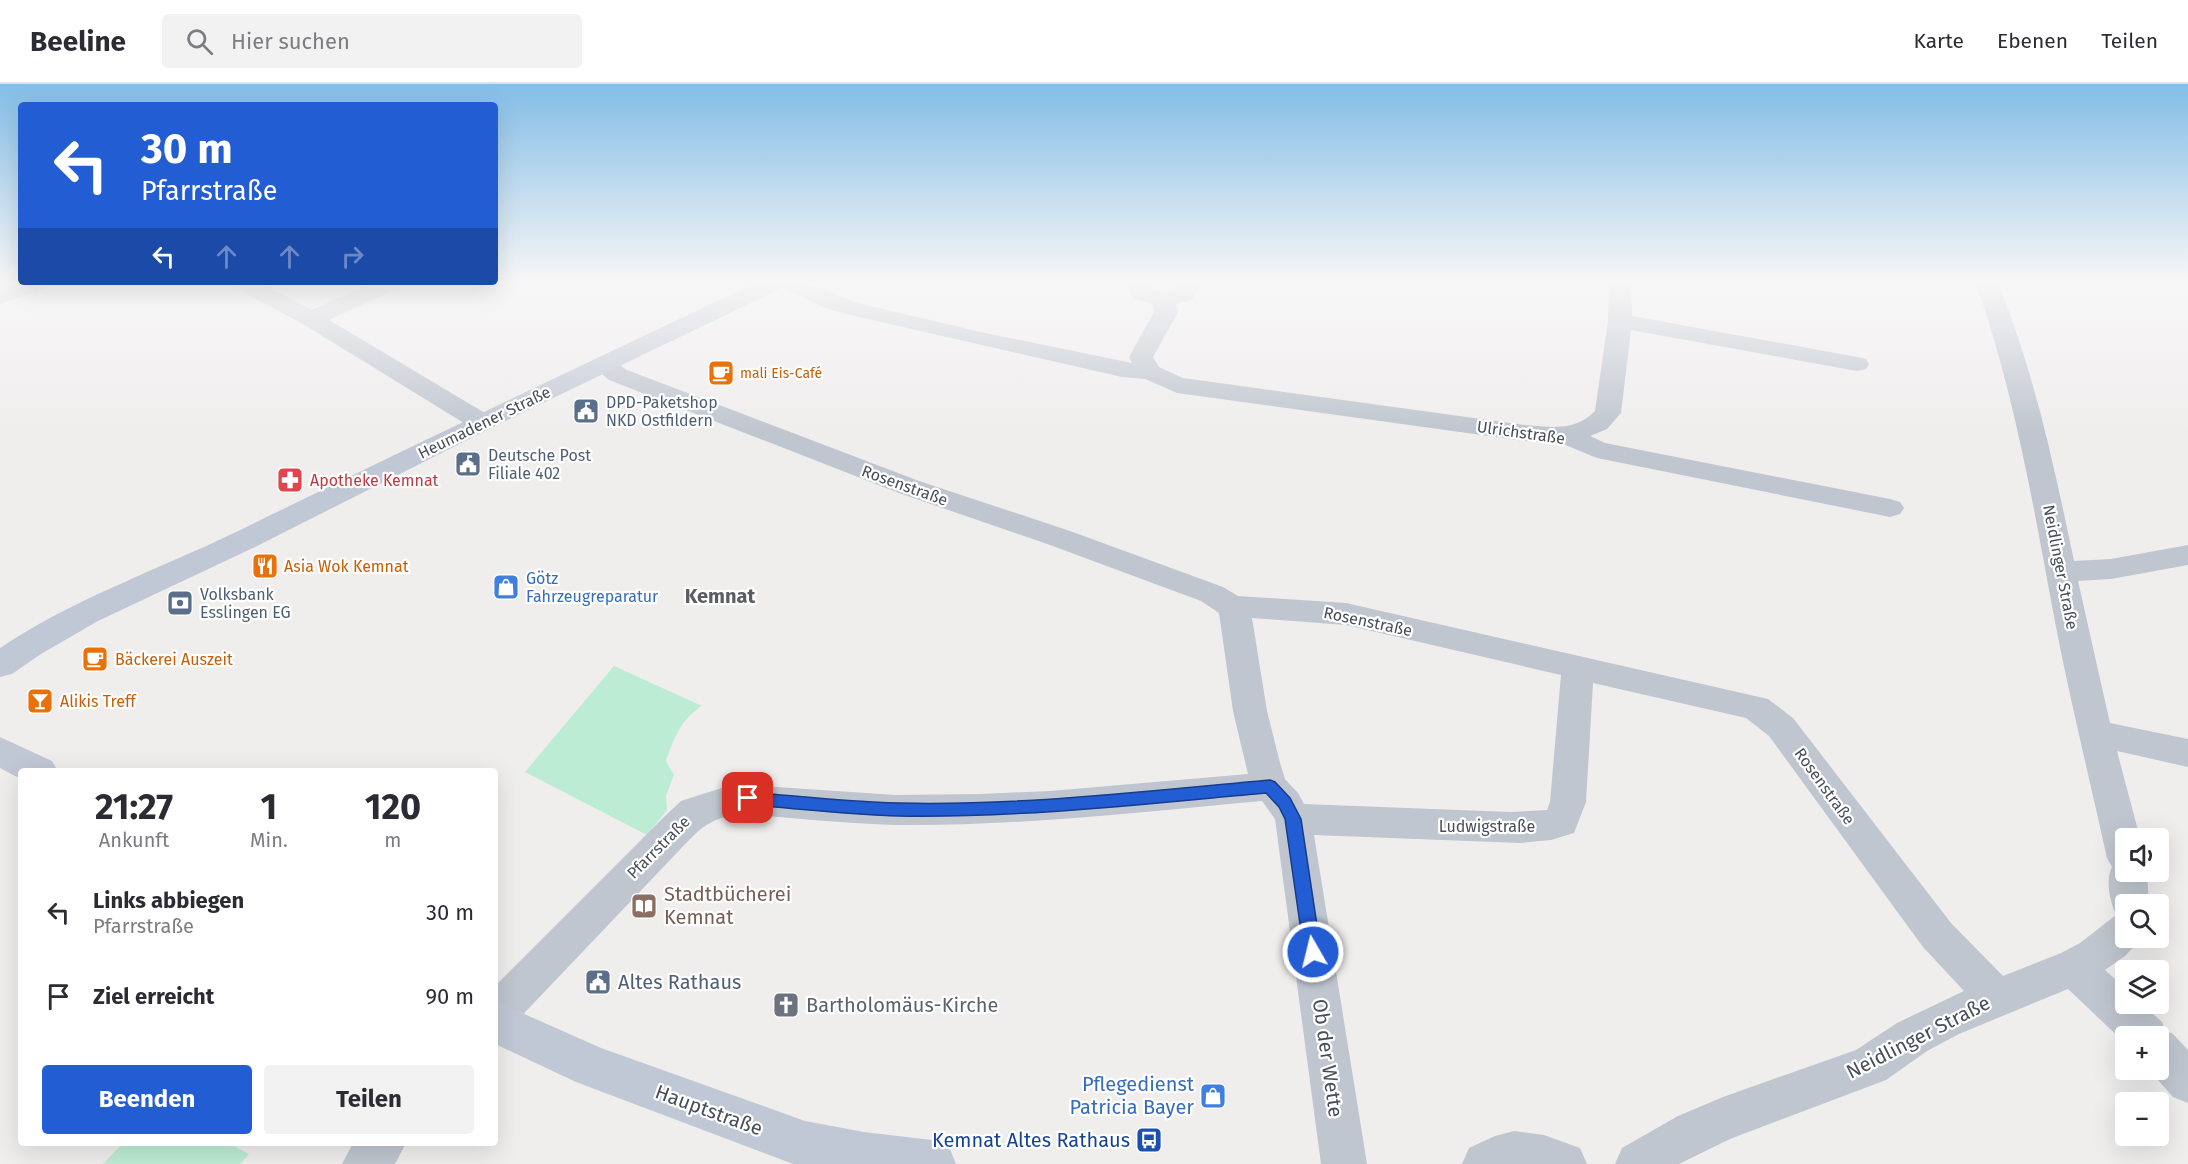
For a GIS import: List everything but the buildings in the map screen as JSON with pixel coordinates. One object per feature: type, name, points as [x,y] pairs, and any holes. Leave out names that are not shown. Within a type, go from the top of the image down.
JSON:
[{"type":"main road","name":"Heumadener Straße","points":[[0,665],[29,645],[86,613],[244,540],[481,422],[672,331]]},
{"type":"main road","points":[[0,751],[33,768]]},
{"type":"main road","name":"Hauptstraße","points":[[498,1023],[592,1067],[805,1145],[864,1156],[932,1164]]},
{"type":"street","points":[[331,331],[481,422]]},
{"type":"street","name":"Ulrichstraße","points":[[950,331],[1122,370],[1150,372],[1164,380],[1192,387],[1525,433],[1568,436],[1597,450],[1890,508]]},
{"type":"street","points":[[1150,372],[1141,357],[1155,331]]},
{"type":"street","points":[[1568,436],[1598,423],[1608,413],[1619,331]]},
{"type":"street","points":[[1677,331],[1857,364]]},
{"type":"street","name":"Neidlinger Straße","points":[[2002,331],[2025,402],[2052,515],[2062,572],[2119,828]]},
{"type":"street","name":"Rosenstraße","points":[[603,365],[618,375],[772,436],[909,487],[1107,555],[1212,594],[1232,606],[1337,613],[1578,669],[1746,704],[1774,719],[1937,935],[1996,997]]},
{"type":"street","points":[[2062,572],[2111,568],[2188,555]]},
{"type":"street","name":"Ob der Wette","points":[[1232,606],[1237,621],[1250,711],[1262,763],[1270,786],[1285,803],[1293,819],[1344,1164]]},
{"type":"street","name":"Ludwigstraße","points":[[1293,819],[1527,827],[1561,822],[1568,802],[1578,669]]},
{"type":"street","points":[[2097,733],[2188,753]]},
{"type":"street","name":"Pfarrstraße","points":[[498,1011],[678,827],[694,812],[720,801],[748,798],[896,810],[980,809],[1050,806],[1270,786]]},
{"type":"street","name":"Neidlinger Straße","points":[[1638,1164],[1663,1146],[1726,1116],[1768,1104],[1873,1064],[1894,1052],[1911,1038],[1996,997],[2074,968],[2115,941]]},
{"type":"street","points":[[2074,968],[2136,1026]]},
{"type":"street","points":[[2169,1060],[2188,1082]]},
{"type":"street","points":[[365,1164],[380,1146]]},
{"type":"street","points":[[1485,1164],[1502,1155],[1516,1152],[1533,1154],[1564,1164]]},
{"type":"green space","points":[[614,666],[702,706],[683,723],[672,745],[666,761],[674,775],[666,796],[667,810],[647,835],[525,772]]},
{"type":"green space","points":[[120,1146],[234,1146],[249,1154],[240,1164],[103,1164]]},
{"type":"place","name":"mali Eis-Café","points":[[721,373]]},
{"type":"place","name":"DPD-Paketshop NKD Ostfildern","points":[[586,411]]},
{"type":"place","name":"Deutsche Post Filiale 402","points":[[468,464]]},
{"type":"place","name":"Apotheke Kemnat","points":[[290,480]]},
{"type":"place","name":"Asia Wok Kemnat","points":[[265,566]]},
{"type":"place","name":"Götz Fahrzeugreparatur","points":[[506,587]]},
{"type":"place","name":"Volksbank Esslingen EG","points":[[180,603]]},
{"type":"place","name":"Bäckerei Auszeit","points":[[95,659]]},
{"type":"place","name":"Alikis Treff","points":[[40,701]]},
{"type":"place","name":"Stadtbücherei Kemnat","points":[[644,906]]},
{"type":"place","name":"Altes Rathaus","points":[[598,982]]},
{"type":"place","name":"Bartholomäus-Kirche","points":[[786,1005]]},
{"type":"place","name":"Pflegedienst Patricia Bayer","points":[[1213,1096]]},
{"type":"place","name":"Kemnat Altes Rathaus","points":[[1149,1140]]},
{"type":"district","name":"Kemnat","points":[[720,596]]},
{"type":"route","points":[[748,798],[896,810],[980,809],[1050,806],[1270,786],[1285,803],[1293,819],[1313,952]]}]
